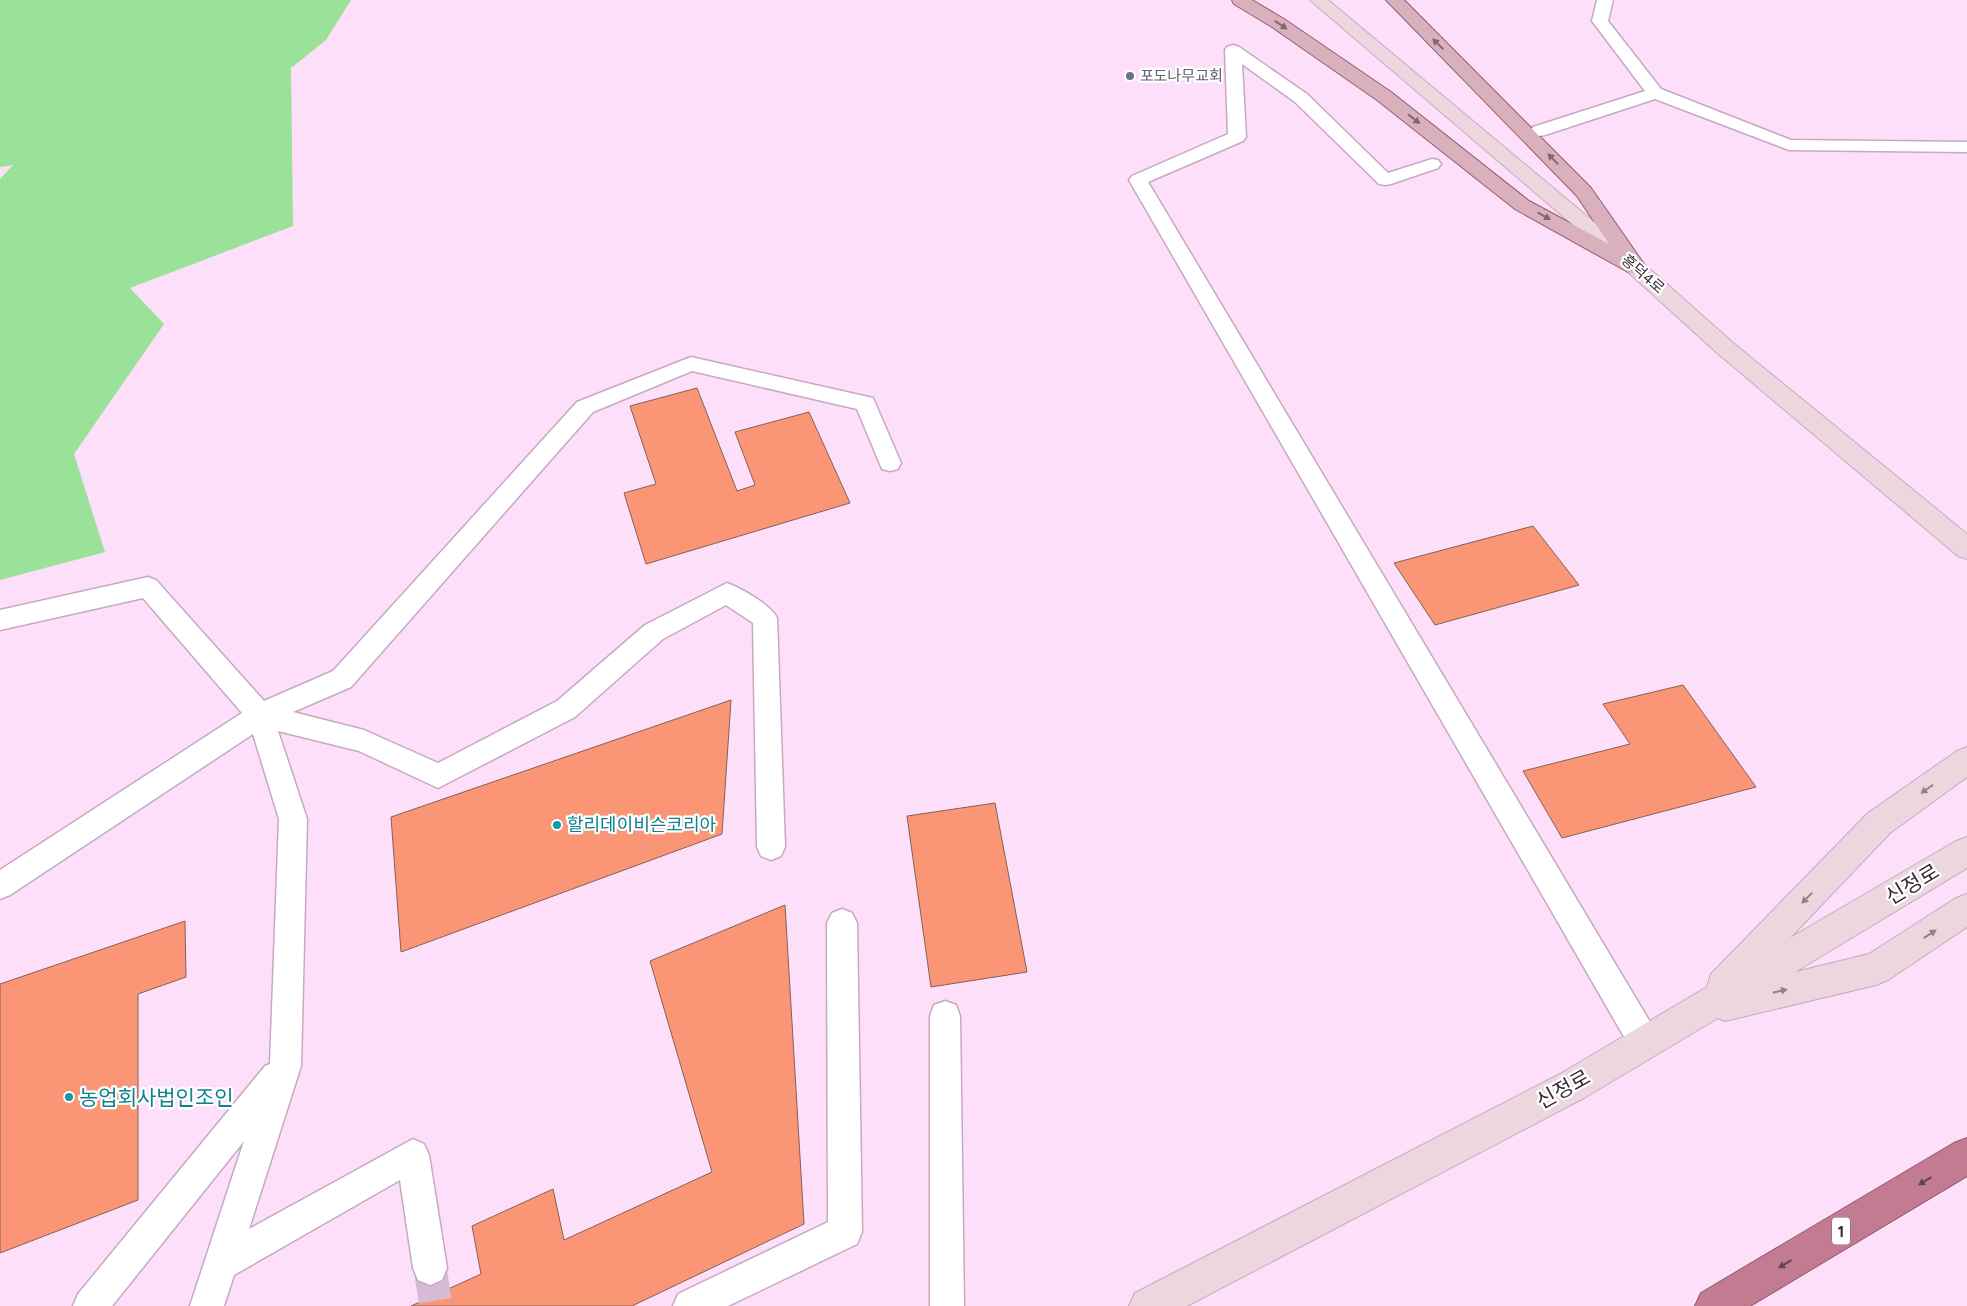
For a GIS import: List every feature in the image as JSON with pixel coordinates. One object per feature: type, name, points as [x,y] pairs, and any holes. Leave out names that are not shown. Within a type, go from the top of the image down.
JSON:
[{"type":"highway","name":"1","points":[[1714,1306],[1967,1156]]},
{"type":"main road","points":[[1240,0],[1278,23],[1384,96],[1522,205],[1635,267]]},
{"type":"main road","points":[[1394,0],[1584,192],[1635,267]]},
{"type":"street","name":"흥덕4로","points":[[1318,0],[1635,267],[1724,346],[1967,549]]},
{"type":"street","points":[[1699,1010],[1879,823],[1967,760]]},
{"type":"street","name":"신정로","points":[[1148,1306],[1572,1086],[1967,851]]},
{"type":"street","points":[[1699,1010],[1876,969],[1967,909]]},
{"type":"lane","points":[[1605,0],[1600,21],[1655,93],[1789,145],[1967,147]]},
{"type":"lane","points":[[1432,164],[1385,180],[1301,98],[1233,50],[1237,138],[1138,180],[1645,1043]]},
{"type":"lane","points":[[1539,131],[1655,93]]},
{"type":"lane","points":[[0,886],[260,715],[342,679],[585,407],[691,364],[865,403],[890,464]]},
{"type":"lane","points":[[0,620],[148,587],[260,715],[293,819],[285,1066],[207,1306]]},
{"type":"lane","points":[[260,715],[364,741],[438,776],[566,709],[654,632],[727,593],[765,618],[771,847]]},
{"type":"lane","points":[[690,1306],[845,1232],[842,923]]},
{"type":"lane","points":[[945,1016],[947,1306]]},
{"type":"lane","points":[[90,1306],[285,1066]]},
{"type":"lane","points":[[220,1264],[413,1155],[430,1268]]},
{"type":"green space","points":[[0,0],[351,0],[326,40],[291,68],[293,226],[130,288],[164,324],[74,454],[105,552],[0,580],[0,179],[13,165],[0,167]]},
{"type":"building","points":[[697,388],[737,491],[755,485],[735,432],[809,412],[850,503],[646,564],[624,493],[656,484],[630,406]]},
{"type":"building","points":[[1533,526],[1579,585],[1435,625],[1394,563]]},
{"type":"building","points":[[1683,685],[1756,787],[1562,838],[1523,771],[1630,744],[1603,704]]},
{"type":"building","name":"할리데이비슨코리아","points":[[731,700],[722,834],[401,952],[391,817]]},
{"type":"building","points":[[995,803],[1027,972],[931,987],[907,816]]},
{"type":"building","points":[[785,905],[804,1224],[632,1306],[411,1306],[481,1274],[472,1226],[553,1189],[564,1240],[712,1172],[650,961]]},
{"type":"building","name":"농업회사법인조인","points":[[185,921],[186,977],[138,994],[138,1200],[0,1253],[0,984]]},
{"type":"tunnel","points":[[430,1268],[436,1306]]},
{"type":"place","name":"포도나무교회","points":[[1130,76]]},
{"type":"place","name":"할리데이비슨코리아","points":[[557,825]]},
{"type":"place","name":"농업회사법인조인","points":[[69,1097]]}]
